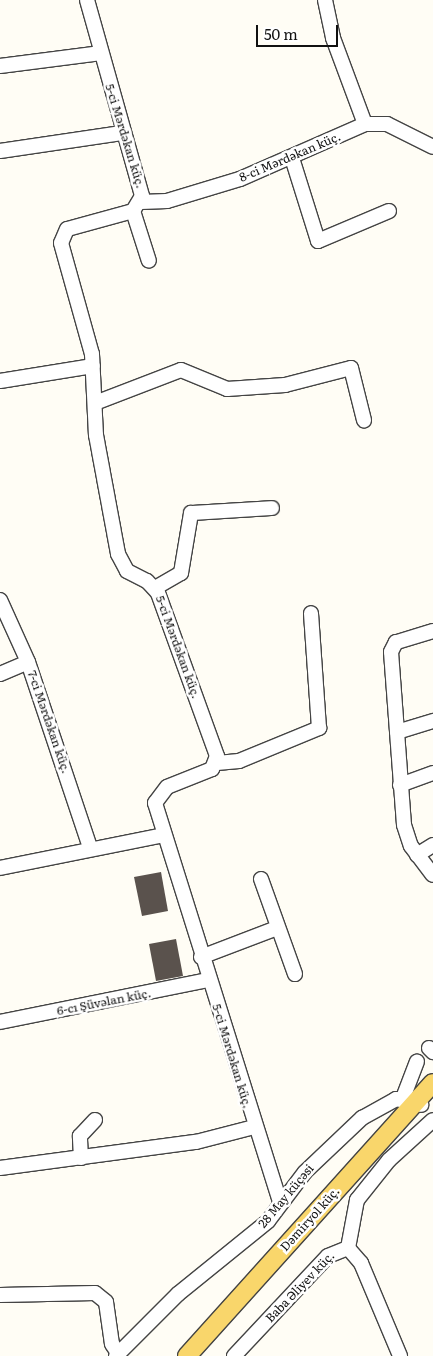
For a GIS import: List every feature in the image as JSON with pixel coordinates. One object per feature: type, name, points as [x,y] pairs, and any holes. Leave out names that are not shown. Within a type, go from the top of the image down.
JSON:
[{"type":"main road","name":"Dəmiryol küç.","points":[[187,1356],[413,1102],[433,1082]]},
{"type":"main road","points":[[195,1356],[413,1102],[433,1092]]},
{"type":"street","name":"5-ci Mərdəkan küç.","points":[[87,0],[122,133],[137,207],[67,229],[61,238],[93,366],[94,403],[118,554],[127,571],[155,588],[217,763],[208,772],[160,792],[155,803],[163,835],[254,1127],[281,1204]]},
{"type":"street","points":[[324,0],[335,44],[365,124]]},
{"type":"street","points":[[0,66],[101,53]]},
{"type":"street","name":"8-ci Mərdəkan küç.","points":[[137,207],[194,194],[292,158],[365,124],[387,124],[433,147]]},
{"type":"street","points":[[0,151],[122,133]]},
{"type":"street","points":[[292,158],[318,241],[389,211]]},
{"type":"street","points":[[137,207],[149,261]]},
{"type":"street","points":[[0,381],[93,366]]},
{"type":"street","points":[[94,403],[181,370],[194,373],[210,386],[236,389],[285,385],[351,368],[364,420]]},
{"type":"street","points":[[155,588],[181,572],[191,513],[272,508]]},
{"type":"street","name":"7-ci Mərdəkan küç.","points":[[0,600],[28,662],[90,847]]},
{"type":"street","points":[[217,763],[239,761],[319,728],[311,613]]},
{"type":"street","points":[[433,631],[391,646],[404,824],[417,855],[433,875]]},
{"type":"street","points":[[0,674],[28,662]]},
{"type":"street","points":[[397,732],[433,722]]},
{"type":"street","points":[[400,785],[433,773]]},
{"type":"street","points":[[0,868],[90,847],[163,835]]},
{"type":"street","points":[[417,855],[433,846]]},
{"type":"street","points":[[261,880],[295,974]]},
{"type":"street","points":[[201,958],[277,928]]},
{"type":"street","name":"6-cı Şüvəlan küç.","points":[[0,1022],[208,980]]},
{"type":"street","points":[[413,1102],[417,1062]]},
{"type":"street","name":"28 May küçəsi","points":[[117,1355],[190,1282],[259,1230],[305,1172],[362,1118],[413,1102]]},
{"type":"street","points":[[82,1158],[80,1136],[95,1120]]},
{"type":"street","name":"Dəmiryol küç.","points":[[348,1248],[357,1200],[389,1160],[433,1120]]},
{"type":"street","points":[[0,1168],[218,1138],[254,1127]]},
{"type":"street","name":"Baba Əliyev küç.","points":[[234,1356],[328,1256],[348,1248],[361,1263],[400,1356]]},
{"type":"street","points":[[0,1295],[95,1293],[106,1302],[112,1344],[117,1355]]},
{"type":"building","points":[[161,872],[168,911],[142,916],[134,877]]},
{"type":"building","points":[[176,939],[183,976],[156,981],[149,944]]}]
